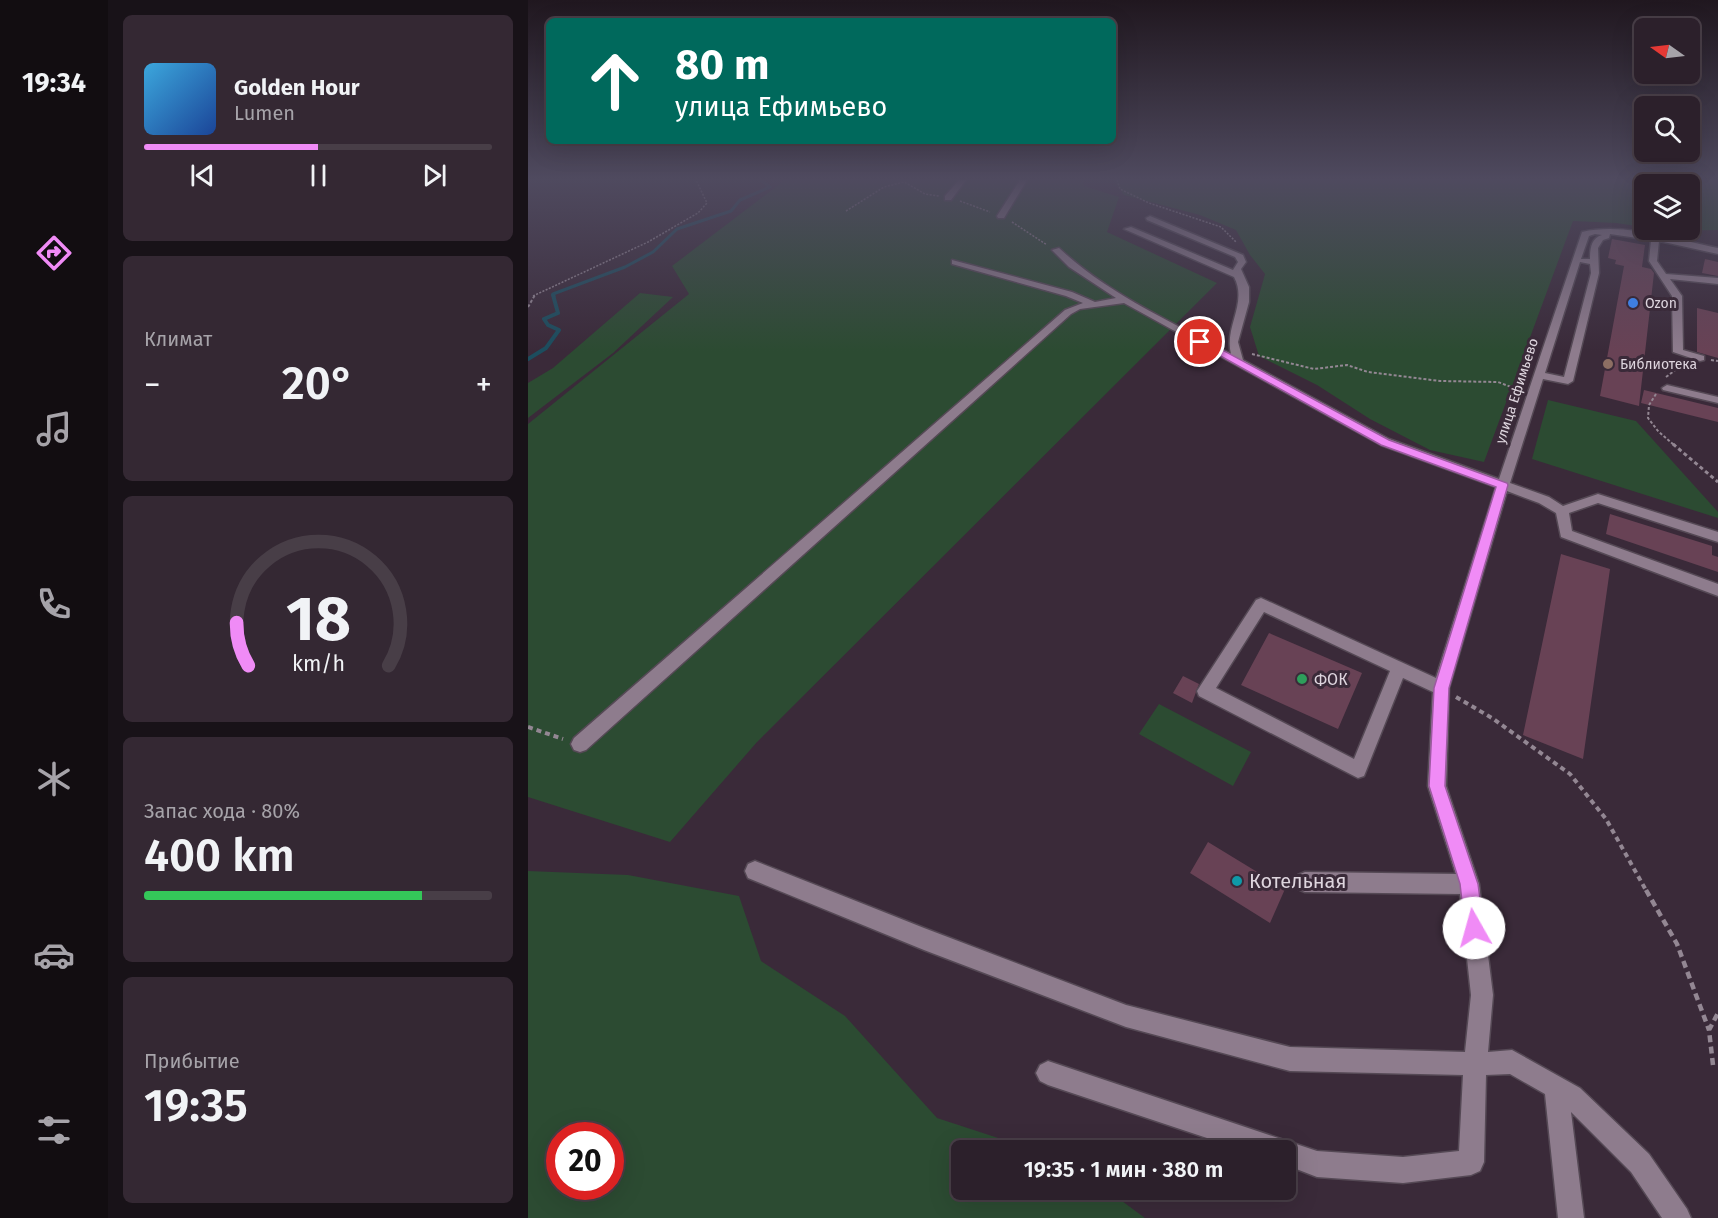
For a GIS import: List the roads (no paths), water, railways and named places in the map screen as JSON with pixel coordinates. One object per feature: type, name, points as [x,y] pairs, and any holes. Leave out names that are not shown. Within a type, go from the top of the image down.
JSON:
[{"type":"street","points":[[1147,237],[1238,275]]},
{"type":"street","points":[[1194,237],[1239,255],[1242,262],[1238,268],[1238,275],[1244,288],[1244,302],[1233,342],[1237,358]]},
{"type":"street","name":"улица Ефимьево","points":[[1296,1157],[1317,1164],[1403,1170],[1471,1162],[1475,1064],[1482,995],[1469,884],[1437,786],[1441,688],[1503,485],[1584,237]]},
{"type":"street","points":[[1538,375],[1568,381],[1595,273],[1594,248],[1602,237]]},
{"type":"street","name":"улица Ефимьево","points":[[1623,237],[1718,251]]},
{"type":"street","points":[[1655,242],[1653,261],[1677,296],[1678,352],[1700,358]]},
{"type":"street","points":[[1056,250],[1072,265],[1125,300],[1237,358],[1385,442],[1544,500],[1562,511],[1566,534],[1718,590]]},
{"type":"street","points":[[1575,259],[1594,262]]},
{"type":"street","points":[[955,262],[1069,294],[1092,304]]},
{"type":"street","points":[[1664,276],[1718,281]]},
{"type":"street","points":[[580,744],[1068,312],[1092,304],[1125,300]]},
{"type":"street","points":[[1667,388],[1718,400]]},
{"type":"street","points":[[1562,511],[1598,498],[1718,537]]},
{"type":"street","points":[[1399,668],[1358,770],[1205,691],[1261,604],[1399,668],[1441,688]]},
{"type":"street","points":[[756,871],[924,939],[1126,1016],[1290,1059],[1475,1064],[1512,1062],[1572,1096],[1640,1163],[1678,1218]]},
{"type":"street","points":[[1305,882],[1469,884]]},
{"type":"street","points":[[1048,1073],[1249,1140]]},
{"type":"street","points":[[1556,1087],[1571,1218]]},
{"type":"waterway","points":[[554,296],[553,294],[625,267],[653,252],[669,237]]},
{"type":"waterway","points":[[528,359],[546,348],[559,330],[548,325],[544,319],[558,313],[553,295]]},
{"type":"place","name":"Ozon","points":[[1633,303]]},
{"type":"place","name":"Библиотека","points":[[1608,364]]},
{"type":"place","name":"ФОК","points":[[1302,679]]},
{"type":"place","name":"Котельная","points":[[1237,881]]}]
